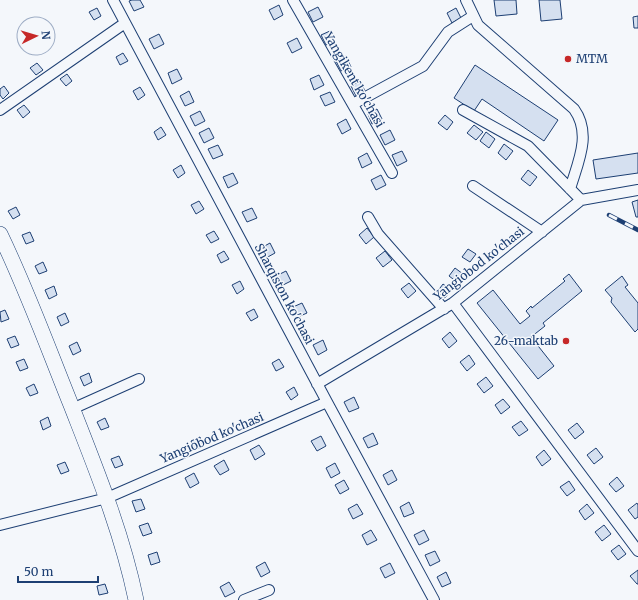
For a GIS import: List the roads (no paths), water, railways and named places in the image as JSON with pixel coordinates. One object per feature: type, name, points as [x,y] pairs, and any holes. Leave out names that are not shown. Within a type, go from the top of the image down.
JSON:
[{"type":"main road","points":[[0,234],[31,303],[107,498],[126,555],[136,600]]},
{"type":"street","name":"Sharqiston ko'chasi","points":[[113,0],[317,384],[434,600]]},
{"type":"street","name":"Yangikent ko'chasi","points":[[293,0],[392,173]]},
{"type":"street","points":[[466,0],[478,25],[574,108],[579,116],[583,129],[582,150],[570,189]]},
{"type":"street","points":[[353,104],[423,66],[448,32],[474,16]]},
{"type":"street","points":[[0,110],[125,23]]},
{"type":"street","points":[[463,110],[528,146],[581,200]]},
{"type":"street","points":[[473,186],[542,232]]},
{"type":"street","name":"Yangiobod ko'chasi","points":[[317,384],[449,306],[581,200],[638,190]]},
{"type":"street","points":[[368,217],[378,234],[449,306],[638,551]]},
{"type":"street","points":[[72,409],[139,379]]},
{"type":"street","name":"Yangiobod ko'chasi","points":[[0,525],[107,498],[327,402]]},
{"type":"street","points":[[244,600],[270,590]]},
{"type":"railway","points":[[609,215],[638,230]]},
{"type":"place","name":"MTM","points":[[568,59]]},
{"type":"place","name":"26-maktab","points":[[566,341]]}]
